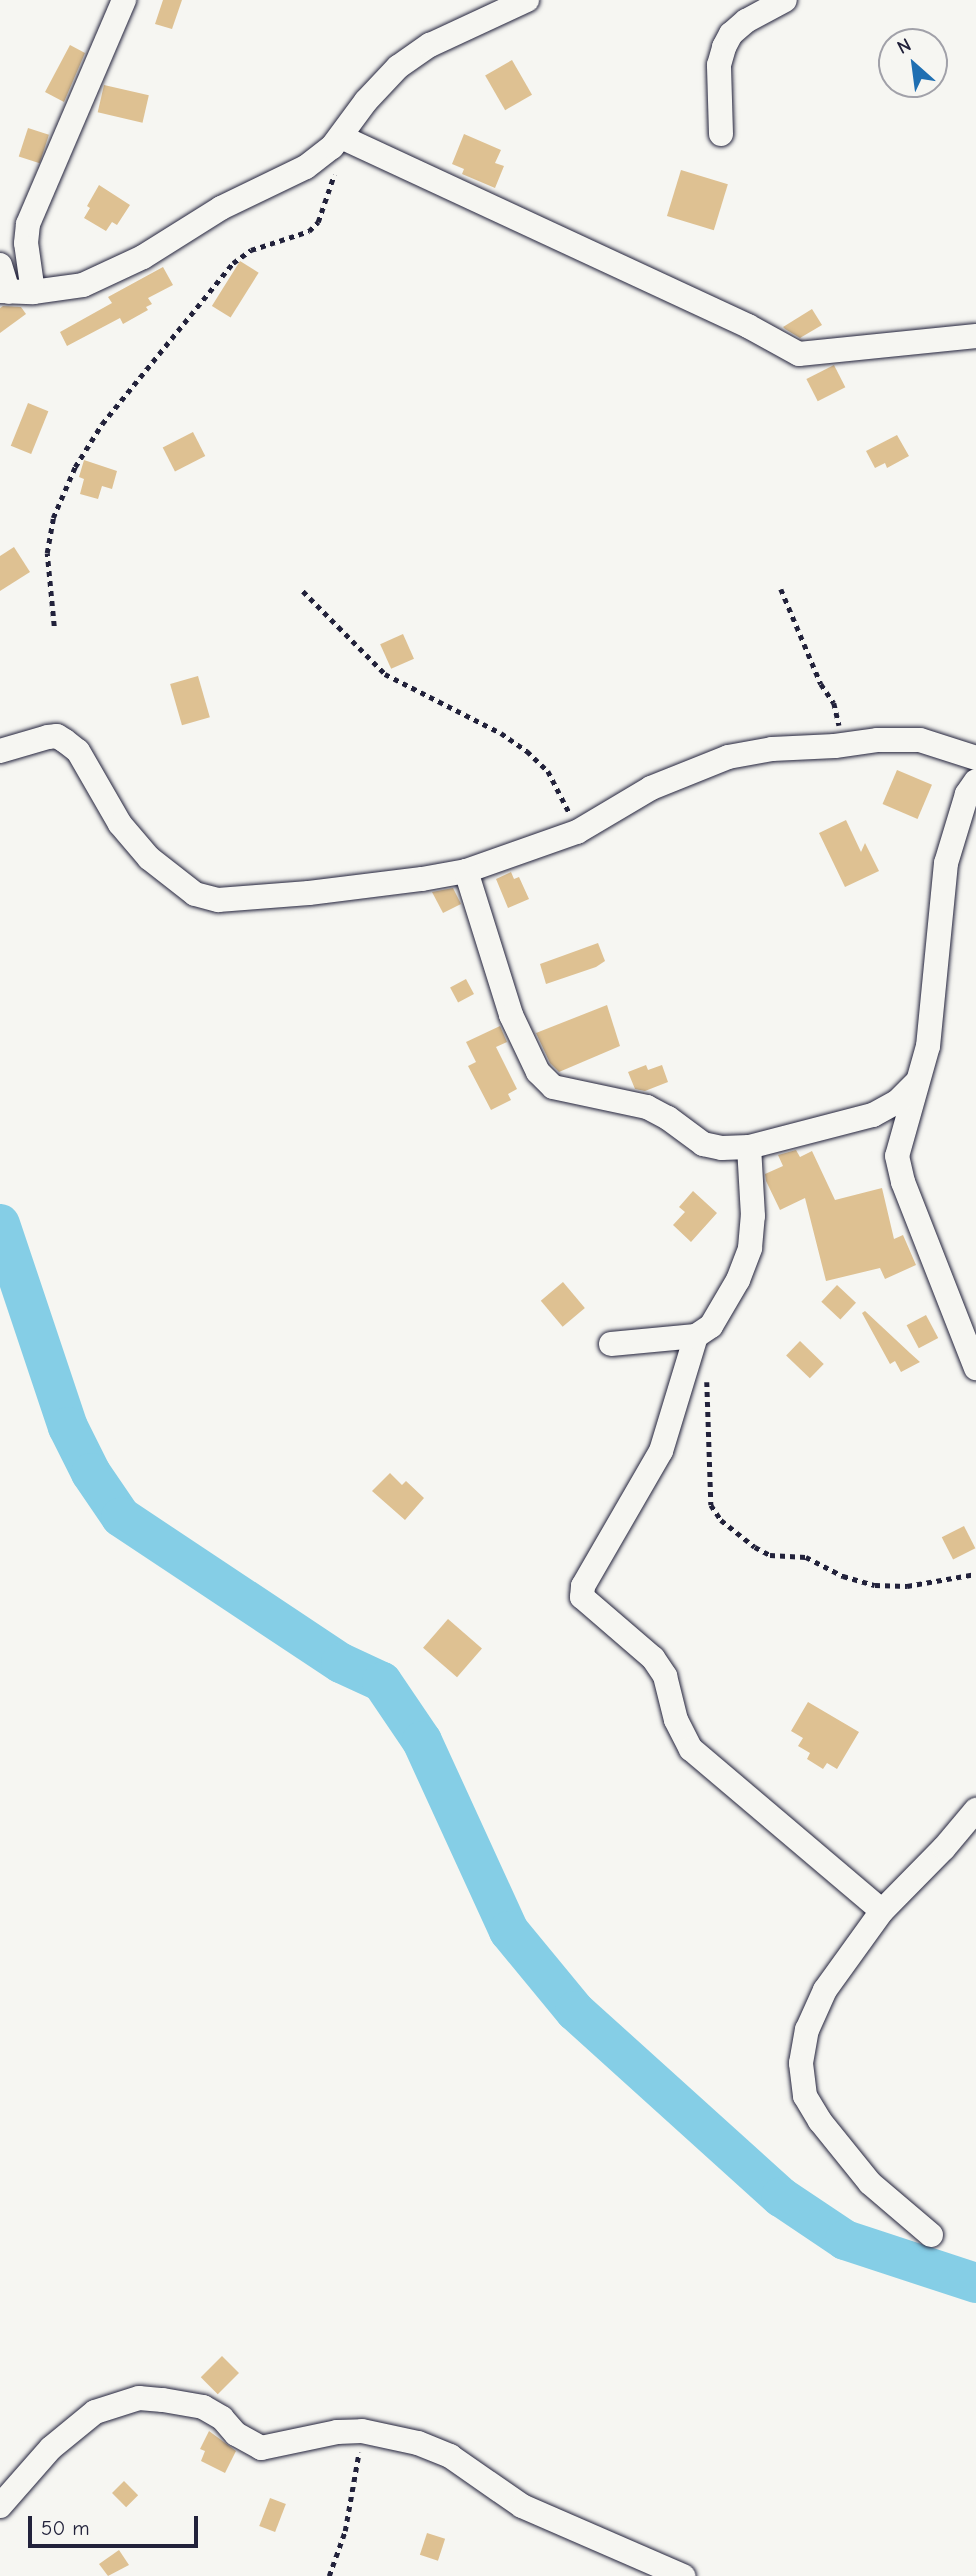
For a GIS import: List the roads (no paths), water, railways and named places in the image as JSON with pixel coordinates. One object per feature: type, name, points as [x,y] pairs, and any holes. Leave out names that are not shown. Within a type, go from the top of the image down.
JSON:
[{"type":"street","points":[[33,292],[26,243],[28,224],[124,0]]},
{"type":"street","points":[[0,265],[4,291],[33,292],[83,285],[113,273],[221,208],[306,167],[336,141],[366,101],[398,67],[430,45],[527,0]]},
{"type":"street","points":[[721,134],[719,65],[724,47],[731,34],[746,21],[785,0]]},
{"type":"street","points":[[336,141],[748,326],[799,354],[976,337]]},
{"type":"street","points":[[0,751],[48,737],[57,736],[65,741],[78,751],[120,824],[149,858],[195,894],[218,900],[240,900],[422,879],[466,871],[577,832],[651,788],[728,757],[772,749],[835,746],[877,740],[920,740],[976,758]]},
{"type":"street","points":[[976,781],[967,794],[946,863],[928,1046],[897,1156],[903,1182],[976,1368]]},
{"type":"street","points":[[466,871],[511,1015],[538,1072],[553,1087],[647,1107],[668,1118],[703,1144],[722,1148],[749,1147],[873,1115],[898,1101],[916,1083]]},
{"type":"street","points":[[749,1147],[753,1216],[750,1248],[738,1280],[711,1325],[693,1343],[661,1451],[583,1586],[582,1597],[653,1658],[665,1676],[676,1720],[691,1749],[882,1911]]},
{"type":"street","points":[[611,1344],[693,1343]]},
{"type":"street","points":[[930,2235],[870,2183],[805,2096],[801,2063],[807,2030],[825,1990],[882,1911],[944,1848],[976,1810]]},
{"type":"street","points":[[0,2505],[51,2448],[77,2424],[105,2407],[139,2398],[203,2407],[222,2418],[236,2434],[261,2448],[337,2431],[362,2431],[418,2443],[450,2456],[522,2506],[683,2576]]},
{"type":"waterway","points":[[0,1224],[68,1427],[91,1473],[121,1517],[341,1663],[382,1682],[422,1741],[509,1931],[575,2011],[781,2197],[845,2240],[976,2283]]}]
